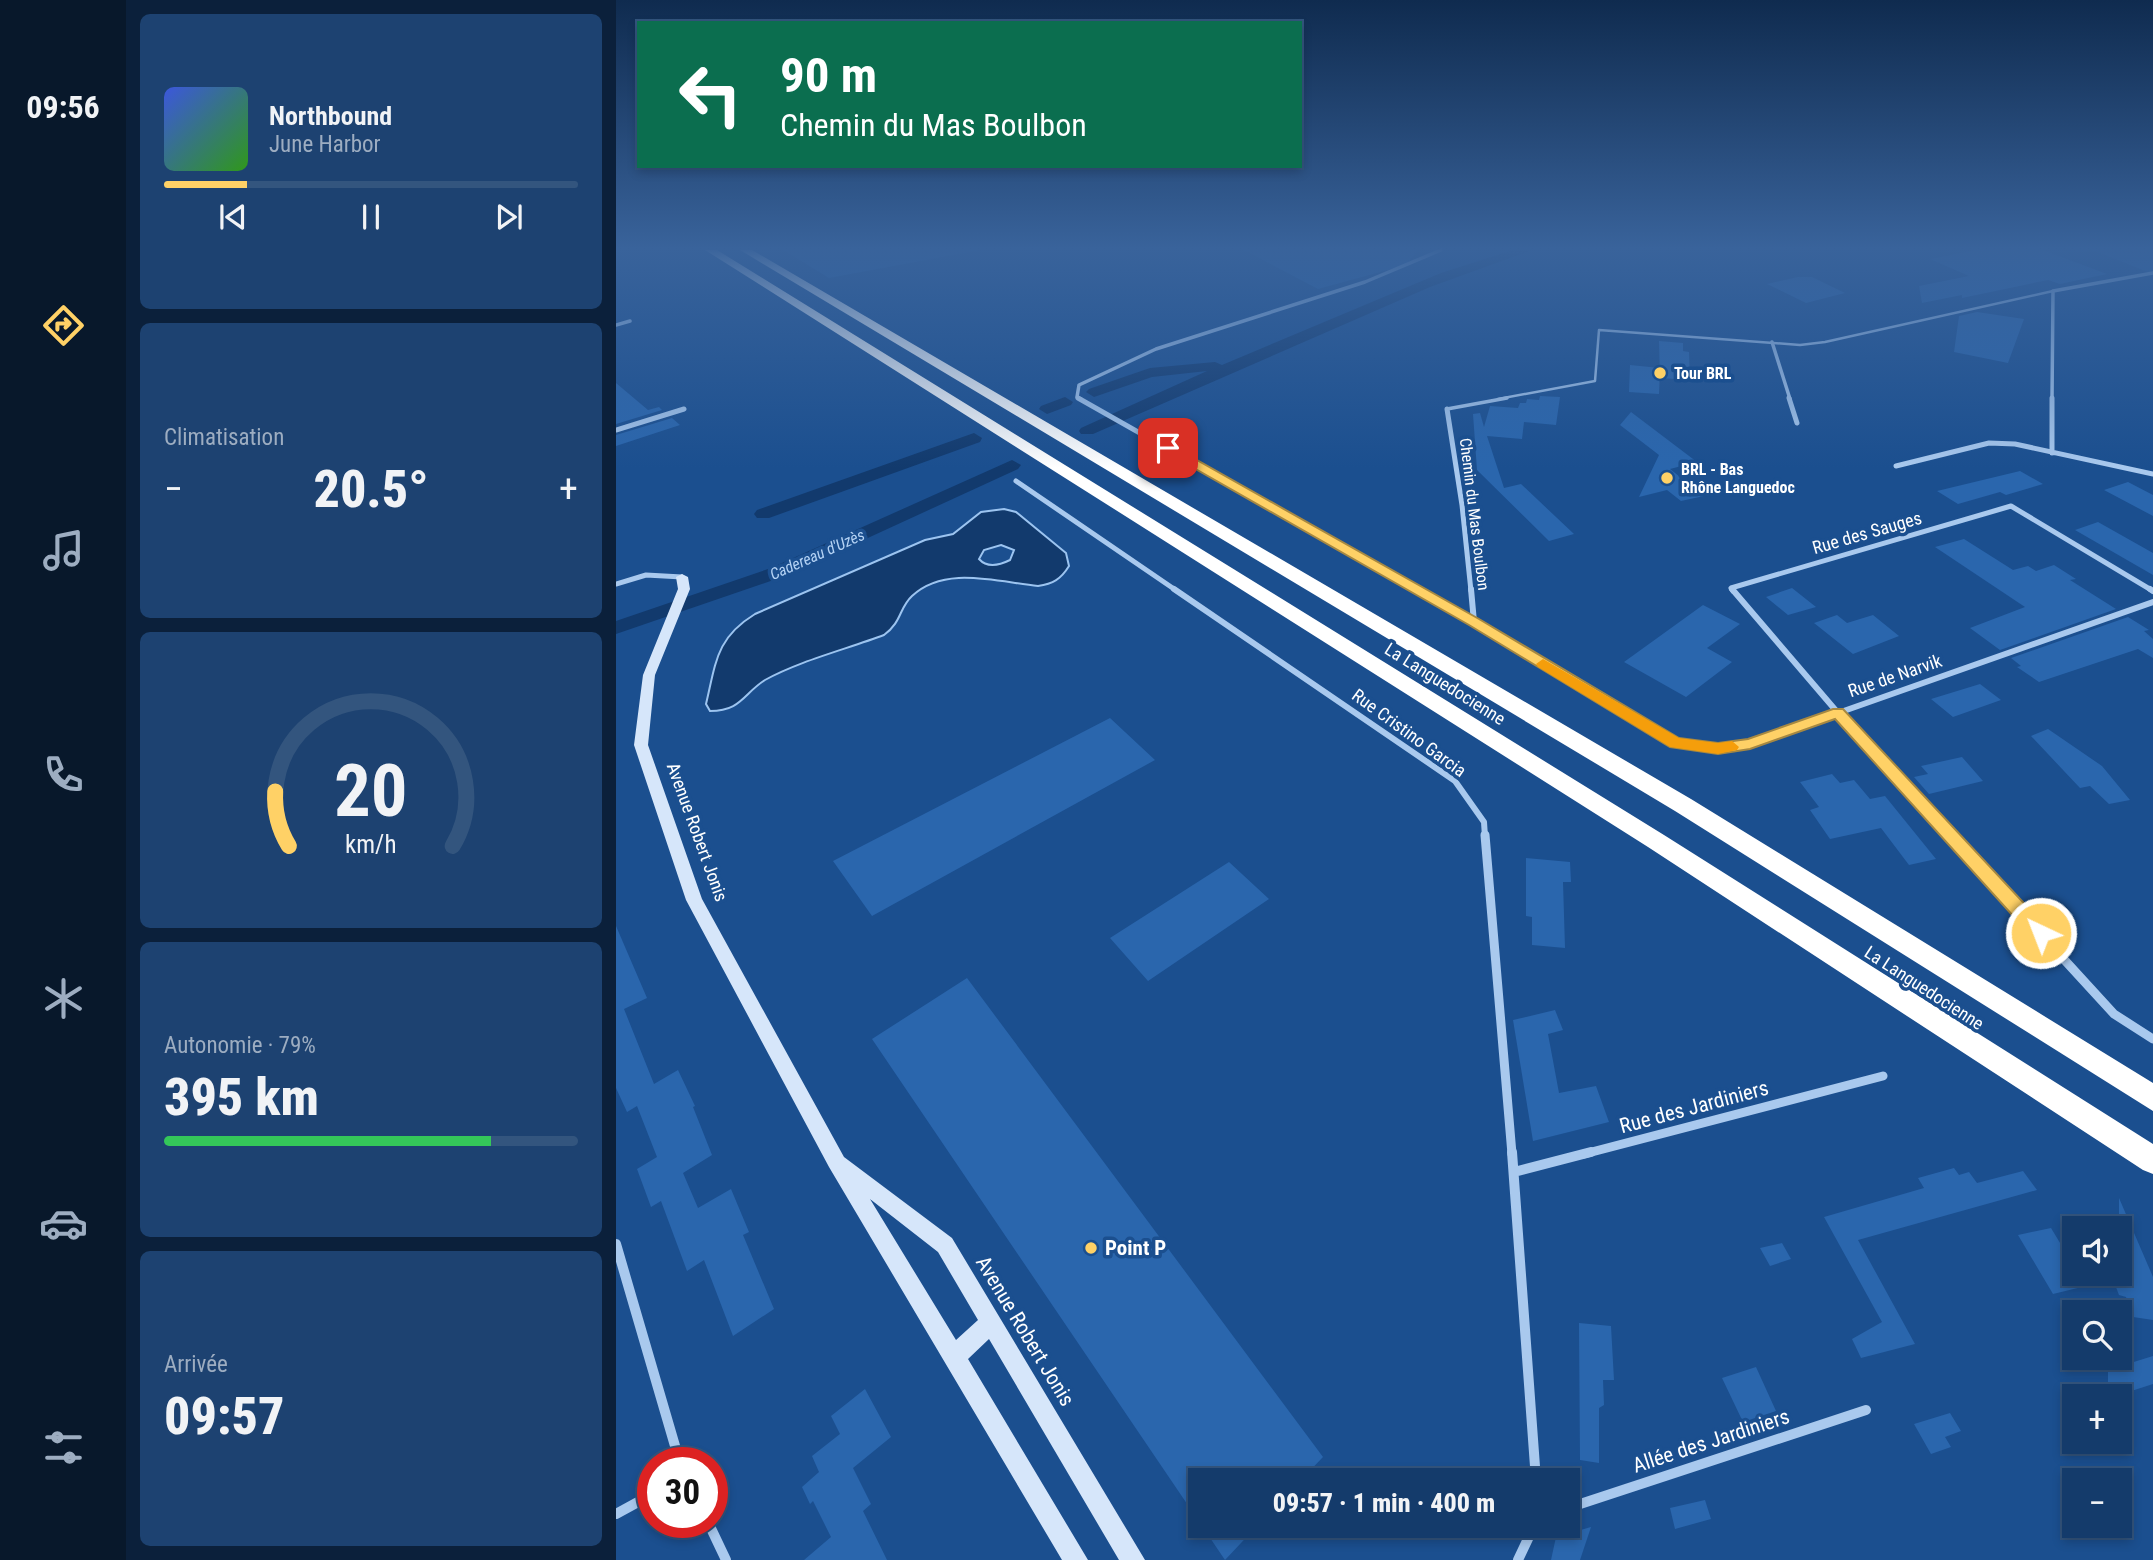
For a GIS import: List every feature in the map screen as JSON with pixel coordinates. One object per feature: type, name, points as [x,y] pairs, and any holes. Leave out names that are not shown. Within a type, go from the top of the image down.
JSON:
[{"type":"highway","name":"La Languedocienne","points":[[827,323],[1644,833],[2153,1160]]},
{"type":"highway","name":"La Languedocienne","points":[[867,323],[1683,805],[2153,1098]]},
{"type":"street","points":[[1238,323],[1156,349],[1079,385],[1077,397],[1474,622],[1675,743],[1718,749],[1750,744],[1838,713]]},
{"type":"street","points":[[2052,453],[2053,323]]},
{"type":"street","points":[[1772,342],[1797,422]]},
{"type":"street","points":[[616,430],[684,409]]},
{"type":"street","name":"Chemin du Mas Boulbon","points":[[1447,410],[1462,505],[1474,622]]},
{"type":"street","points":[[1896,466],[1989,443],[2015,444],[2153,474]]},
{"type":"street","name":"Rue Cristino Garcia","points":[[1016,481],[1455,781],[1484,822],[1514,1172],[1535,1468]]},
{"type":"street","name":"Rue des Sauges","points":[[1838,713],[1731,588],[2011,506],[2153,591]]},
{"type":"street","points":[[616,584],[646,575],[682,577]]},
{"type":"street","name":"Avenue Robert Jonis","points":[[682,577],[684,589],[649,675],[641,745],[694,900],[836,1161],[1076,1560]]},
{"type":"street","name":"Rue de Narvik","points":[[2153,602],[1838,713],[2114,1014],[2153,1039]]},
{"type":"street","name":"Rue des Jardiniers","points":[[1514,1172],[1883,1076]]},
{"type":"street","name":"Avenue Robert Jonis","points":[[836,1161],[945,1245],[1133,1560]]},
{"type":"street","points":[[616,1244],[675,1447]]},
{"type":"street","points":[[954,1357],[991,1323]]},
{"type":"street","name":"Allée des Jardiniers","points":[[1580,1504],[1866,1410]]},
{"type":"street","points":[[616,1514],[637,1503]]},
{"type":"street","points":[[716,1538],[726,1560]]},
{"type":"street","points":[[1518,1560],[1528,1538]]},
{"type":"lane","points":[[1447,410],[1595,381],[1599,330],[1800,345],[1911,323]]},
{"type":"shaded area","points":[[1004,509],[1016,512],[1066,553],[1069,566],[1056,580],[1038,586],[989,579],[956,578],[925,587],[912,596],[894,625],[884,635],[778,673],[758,685],[735,705],[710,711],[706,704],[720,652],[732,632],[742,623],[755,614],[925,540],[953,534],[981,512]],"holes":[[[1001,545],[1014,550],[1010,560],[1002,563],[990,565],[979,559],[984,550]]]},
{"type":"building","points":[[1958,323],[2023,323],[2008,363],[1954,352]]},
{"type":"building","points":[[1659,341],[1683,343],[1683,351],[1689,352],[1690,380],[1660,378]]},
{"type":"building","points":[[1630,365],[1660,368],[1659,394],[1629,392]]},
{"type":"building","points":[[616,383],[648,410],[659,407],[662,410],[616,424]]},
{"type":"building","points":[[1540,396],[1560,397],[1556,425],[1524,422],[1522,439],[1487,436],[1504,488],[1521,484],[1574,534],[1549,541],[1477,470],[1473,414],[1480,413],[1484,427],[1490,406],[1518,408],[1520,403],[1526,403],[1527,399],[1539,400]]},
{"type":"building","points":[[1631,412],[1697,462],[1670,469],[1704,496],[1681,501],[1667,490],[1639,497],[1659,455],[1620,425]]},
{"type":"building","points":[[672,418],[680,425],[616,446],[616,435]]},
{"type":"building","points":[[2020,471],[2043,484],[2006,495],[2000,492],[1958,504],[1937,491]]},
{"type":"building","points":[[2128,482],[2153,495],[2153,516],[2104,490]]},
{"type":"building","points":[[2098,522],[2153,553],[2153,575],[2075,530]]},
{"type":"building","points":[[1964,539],[2013,570],[2028,566],[2036,571],[2054,565],[2076,579],[2070,580],[2116,609],[2000,650],[1970,628],[2025,607],[1935,547]]},
{"type":"building","points":[[1792,588],[1816,607],[1788,615],[1766,597]]},
{"type":"building","points":[[1703,605],[1740,624],[1707,648],[1732,662],[1686,697],[1624,662]]},
{"type":"building","points":[[1837,615],[1847,623],[1873,615],[1899,636],[1853,654],[1814,623]]},
{"type":"building","points":[[2128,617],[2149,630],[2144,631],[2153,639],[2153,658],[2138,649],[2039,682],[2017,667],[2021,666],[2011,658]]},
{"type":"building","points":[[1980,684],[2001,700],[1953,717],[1931,699]]},
{"type":"building","points":[[1110,718],[1155,760],[872,916],[833,861]]},
{"type":"building","points":[[2048,729],[2102,766],[2130,800],[2109,804],[2090,786],[2080,788],[2031,736]]},
{"type":"building","points":[[1962,757],[1983,781],[1929,794],[1914,777],[1928,774],[1921,766]]},
{"type":"building","points":[[1832,774],[1840,783],[1854,780],[1870,799],[1885,796],[1936,859],[1909,865],[1881,828],[1830,839],[1810,810],[1819,807],[1800,782]]},
{"type":"building","points":[[1526,858],[1570,862],[1571,882],[1563,882],[1565,948],[1532,945],[1532,917],[1526,916]]},
{"type":"building","points":[[1229,862],[1269,899],[1148,981],[1110,938]]},
{"type":"building","points":[[616,926],[647,998],[624,1009],[654,1084],[678,1070],[695,1106],[693,1107],[712,1155],[683,1173],[698,1208],[731,1189],[749,1232],[743,1235],[774,1309],[733,1336],[704,1260],[687,1271],[661,1201],[651,1207],[637,1169],[657,1157],[637,1106],[627,1112],[616,1088]]},
{"type":"building","name":"Point P","points":[[967,978],[1323,1457],[1312,1468],[1188,1468],[1188,1505],[872,1039]]},
{"type":"building","points":[[1555,1010],[1563,1030],[1548,1034],[1559,1093],[1596,1086],[1609,1122],[1533,1141],[1513,1020]]},
{"type":"building","points":[[1954,1168],[1959,1175],[1969,1172],[1977,1183],[2023,1171],[2037,1190],[1858,1240],[1915,1344],[1861,1358],[1852,1339],[1882,1322],[1824,1217],[1924,1188],[1918,1178]]},
{"type":"building","points":[[2119,1198],[2127,1216],[2119,1216]]},
{"type":"building","points":[[2051,1228],[2062,1246],[2062,1286],[2086,1286],[2053,1294],[2018,1235]]},
{"type":"building","points":[[2132,1228],[2153,1277],[2153,1320],[2133,1317],[2132,1300],[2119,1295],[2116,1286],[2132,1286]]},
{"type":"building","points":[[1782,1243],[1791,1259],[1770,1266],[1760,1248]]},
{"type":"building","points":[[1579,1323],[1611,1326],[1614,1380],[1603,1380],[1604,1405],[1599,1408],[1599,1463],[1580,1460]]},
{"type":"building","points":[[2153,1356],[2153,1384],[2132,1391],[2132,1384],[2108,1384],[2108,1370],[2132,1370],[2132,1363]]},
{"type":"building","points":[[1756,1367],[1776,1411],[1743,1422],[1722,1378]]},
{"type":"building","points":[[865,1389],[891,1437],[853,1468],[871,1504],[863,1511],[887,1560],[804,1560],[831,1537],[813,1501],[810,1504],[802,1487],[819,1472],[812,1456],[840,1434],[831,1416]]},
{"type":"building","points":[[1950,1413],[1961,1431],[1945,1437],[1951,1447],[1931,1454],[1914,1424]]},
{"type":"building","points":[[1705,1500],[1711,1519],[1675,1529],[1670,1508]]},
{"type":"building","points":[[1591,1527],[1580,1560],[1551,1560],[1556,1538],[1580,1538],[1580,1530]]},
{"type":"building","points":[[1210,1538],[1246,1538],[1225,1560]]},
{"type":"waterway","points":[[1087,431],[1333,323]]},
{"type":"waterway","points":[[1094,392],[1150,373],[1215,366]]},
{"type":"waterway","points":[[1047,409],[1065,402]]},
{"type":"waterway","points":[[763,514],[974,438]]},
{"type":"waterway","name":"Cadereau d'Uzès","points":[[616,628],[778,572],[1012,465]]},
{"type":"slow traffic","points":[[1543,664],[1675,743],[1718,749],[1732,747]]},
{"type":"place","name":"Tour BRL","points":[[1660,373]]},
{"type":"place","name":"BRL - Bas Rhône Languedoc","points":[[1667,478]]},
{"type":"place","name":"Point P","points":[[1091,1248]]},
{"type":"route","points":[[1168,448],[1474,622],[1675,743],[1718,749],[1750,744],[1838,713],[2041,933]]}]
